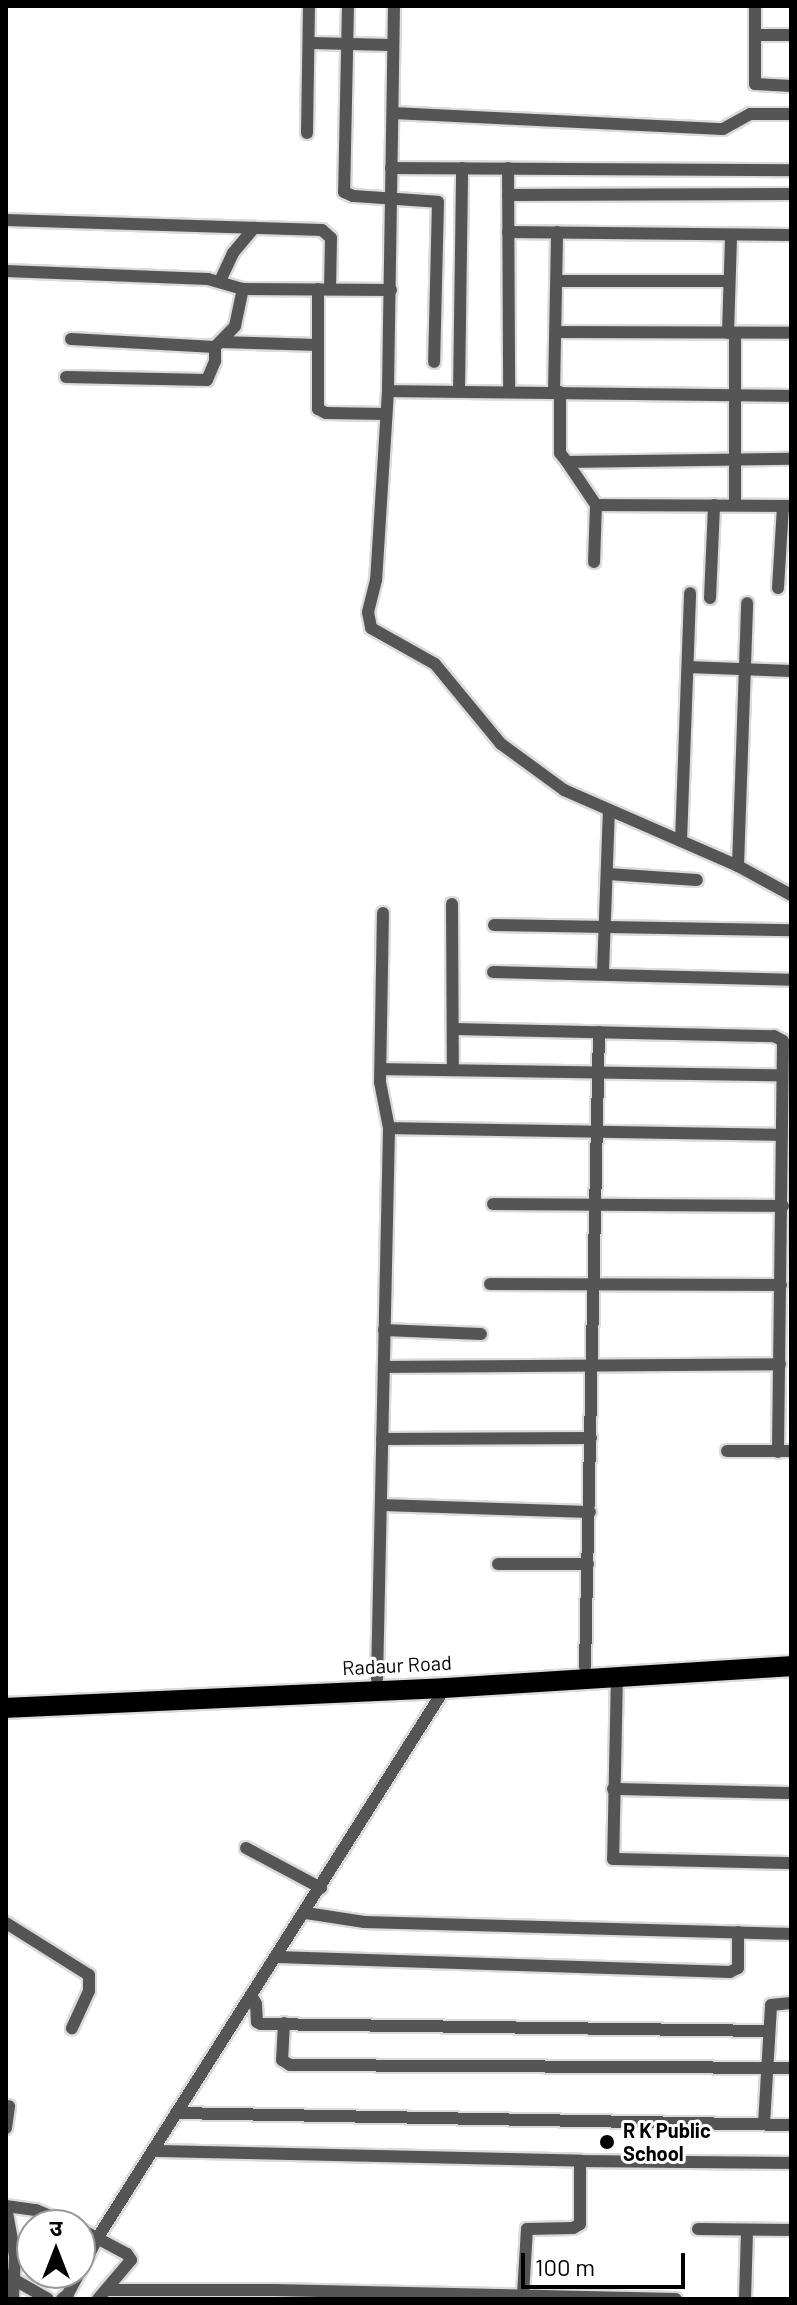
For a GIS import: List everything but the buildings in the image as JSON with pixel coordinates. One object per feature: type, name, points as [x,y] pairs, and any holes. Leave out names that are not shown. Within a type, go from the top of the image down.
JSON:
[{"type":"main road","name":"Radaur Road","points":[[6,1698],[791,1656]]},
{"type":"main road","name":"Radaur Road","points":[[6,1708],[445,1688],[791,1666]]},
{"type":"street","points":[[307,133],[309,6]]},
{"type":"street","points":[[348,6],[344,192],[353,196],[438,202],[434,362]]},
{"type":"street","points":[[394,6],[388,391],[376,580],[368,612],[371,628],[435,664],[491,733],[519,759],[564,790],[738,866],[791,895]]},
{"type":"street","points":[[755,6],[755,84],[791,86]]},
{"type":"street","points":[[755,35],[791,35]]},
{"type":"street","points":[[309,43],[393,45]]},
{"type":"street","points":[[393,113],[723,129],[750,114],[791,114]]},
{"type":"street","points":[[391,168],[791,170]]},
{"type":"street","points":[[459,392],[462,168]]},
{"type":"street","points":[[508,168],[509,392]]},
{"type":"street","points":[[508,195],[791,194]]},
{"type":"street","points":[[6,220],[328,233],[332,247],[318,345],[318,409],[326,413],[386,414]]},
{"type":"street","points":[[220,281],[233,253],[254,228]]},
{"type":"street","points":[[508,232],[791,235]]},
{"type":"street","points":[[557,232],[560,453],[596,505],[594,562]]},
{"type":"street","points":[[731,235],[729,281],[735,394],[735,505]]},
{"type":"street","points":[[6,271],[156,275],[220,281],[243,289],[391,290]]},
{"type":"street","points":[[557,281],[729,281]]},
{"type":"street","points":[[66,377],[207,380],[211,376],[218,344],[235,326],[243,289]]},
{"type":"street","points":[[556,332],[791,333]]},
{"type":"street","points":[[71,339],[318,345]]},
{"type":"street","points":[[388,391],[791,396]]},
{"type":"street","points":[[567,462],[791,459]]},
{"type":"street","points":[[596,505],[787,506],[778,588]]},
{"type":"street","points":[[710,598],[714,505]]},
{"type":"street","points":[[681,841],[690,593]]},
{"type":"street","points":[[738,866],[747,603]]},
{"type":"street","points":[[688,667],[791,671]]},
{"type":"street","points":[[603,972],[609,812]]},
{"type":"street","points":[[608,874],[697,880]]},
{"type":"street","points":[[452,904],[453,1070]]},
{"type":"street","points":[[377,1679],[389,1128],[381,1069],[383,913]]},
{"type":"street","points":[[494,925],[606,924],[791,930]]},
{"type":"street","points":[[493,972],[603,972],[791,980]]},
{"type":"street","points":[[454,1029],[779,1037],[783,1041],[780,1364],[784,1452],[727,1451]]},
{"type":"street","points":[[585,1667],[599,1032]]},
{"type":"street","points":[[381,1069],[782,1075]]},
{"type":"street","points":[[389,1128],[782,1135]]},
{"type":"street","points":[[493,1204],[783,1206]]},
{"type":"street","points":[[490,1284],[781,1285]]},
{"type":"street","points":[[384,1330],[481,1334]]},
{"type":"street","points":[[384,1367],[780,1364]]},
{"type":"street","points":[[382,1439],[591,1438]]},
{"type":"street","points":[[381,1505],[590,1512]]},
{"type":"street","points":[[498,1564],[588,1564]]},
{"type":"street","points":[[617,1675],[613,1859],[791,1863]]},
{"type":"street","points":[[62,2299],[75,2283],[98,2237],[306,1913],[445,1688]]},
{"type":"street","points":[[613,1789],[791,1793]]},
{"type":"street","points":[[246,1848],[321,1888]]},
{"type":"street","points":[[306,1913],[364,1922],[791,1934]]},
{"type":"street","points":[[6,1923],[89,1975],[89,1991],[72,2028]]},
{"type":"street","points":[[277,1957],[730,1972],[738,1968],[738,1932]]},
{"type":"street","points":[[251,1995],[256,2004],[257,2022],[769,2031]]},
{"type":"street","points":[[764,2124],[772,2003],[791,2003]]},
{"type":"street","points":[[284,2023],[282,2060],[290,2065],[791,2068]]},
{"type":"street","points":[[6,2128],[9,2106]]},
{"type":"street","points":[[176,2113],[791,2125]]},
{"type":"street","points":[[154,2151],[791,2163]]},
{"type":"street","points":[[523,2294],[527,2229],[573,2228],[580,2224],[580,2161]]},
{"type":"street","points":[[13,2299],[6,2207],[26,2209]]},
{"type":"street","points":[[698,2229],[791,2230]]},
{"type":"street","points":[[745,2299],[747,2230]]},
{"type":"street","points":[[98,2237],[127,2254],[131,2260],[102,2294]]},
{"type":"street","points":[[11,2277],[48,2299]]},
{"type":"street","points":[[102,2294],[523,2294],[676,2299]]},
{"type":"place","name":"R K Public School","points":[[607,2142]]}]
